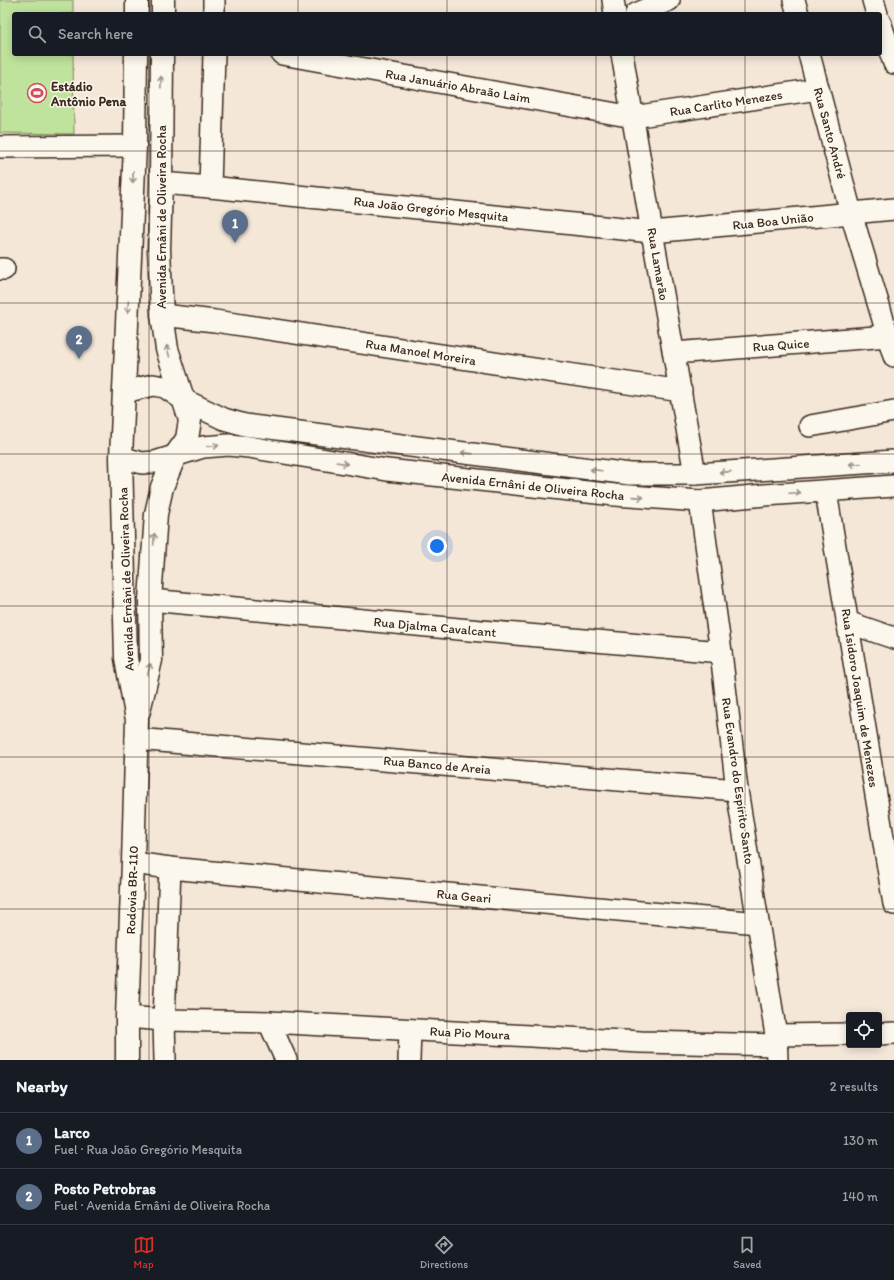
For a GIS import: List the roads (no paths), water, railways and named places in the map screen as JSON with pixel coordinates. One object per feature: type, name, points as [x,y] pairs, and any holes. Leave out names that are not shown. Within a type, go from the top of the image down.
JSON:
[{"type":"main road","points":[[136,12],[137,0]]},
{"type":"main road","points":[[163,0],[163,12]]},
{"type":"main road","name":"Avenida Ernâni de Oliveira Rocha","points":[[136,56],[135,146],[121,457],[126,658],[136,729]]},
{"type":"main road","name":"Avenida Ernâni de Oliveira Rocha","points":[[136,729],[151,660],[150,600],[156,514],[162,487],[174,456],[187,439],[190,420],[167,349],[162,315],[159,249],[162,56]]},
{"type":"main road","points":[[136,108],[161,111]]},
{"type":"main road","name":"Rodovia BR-110","points":[[127,1060],[136,729]]},
{"type":"street","points":[[214,0],[214,12]]},
{"type":"street","points":[[613,0],[615,12]]},
{"type":"street","points":[[641,12],[669,0]]},
{"type":"street","points":[[794,0],[797,12]]},
{"type":"street","points":[[873,0],[876,12]]},
{"type":"street","points":[[882,28],[894,63]]},
{"type":"street","points":[[210,187],[214,56]]},
{"type":"street","name":"Rua Januário Abraão Laim","points":[[293,56],[633,117]]},
{"type":"street","name":"Rua Lamarão","points":[[622,56],[652,232],[696,474]]},
{"type":"street","name":"Rua Santo André","points":[[810,56],[851,213],[892,342]]},
{"type":"street","name":"Rua Carlito Menezes","points":[[633,117],[818,89]]},
{"type":"street","points":[[0,147],[135,146]]},
{"type":"street","name":"Rua João Gregório Mesquita","points":[[161,183],[652,232]]},
{"type":"street","name":"Rua Boa União","points":[[652,232],[894,208]]},
{"type":"street","name":"Rua Manoel Moreira","points":[[162,315],[215,321],[681,391]]},
{"type":"street","name":"Rua Quice","points":[[674,353],[892,342]]},
{"type":"street","name":"Avenida Ernâni de Oliveira Rocha","points":[[124,392],[153,385],[165,387],[184,400],[224,419],[245,424],[630,474],[696,474],[894,461]]},
{"type":"street","points":[[810,426],[894,411]]},
{"type":"street","name":"Avenida Ernâni de Oliveira Rocha","points":[[121,457],[142,462],[155,462],[203,447],[229,445],[387,470],[615,495],[700,501],[894,486]]},
{"type":"street","points":[[765,470],[765,495]]},
{"type":"street","name":"Rua Isidoro Joaquim de Menezes","points":[[826,492],[894,899]]},
{"type":"street","name":"Rua Evandro do Espírito Santo","points":[[700,501],[721,652],[737,790],[777,1046]]},
{"type":"street","name":"Rua Djalma Cavalcant","points":[[150,600],[721,652]]},
{"type":"street","points":[[847,622],[894,638]]},
{"type":"street","name":"Rua Banco de Areia","points":[[136,729],[737,790]]},
{"type":"street","name":"Rua Geari","points":[[133,863],[170,868],[758,923]]},
{"type":"street","points":[[165,1060],[164,1020],[170,868]]},
{"type":"street","name":"Rua Pio Moura","points":[[127,1017],[164,1020],[269,1022],[410,1030],[641,1051],[777,1046],[846,1034]]},
{"type":"street","points":[[269,1022],[286,1060]]},
{"type":"street","points":[[409,1060],[410,1030]]},
{"type":"street","points":[[882,1034],[894,1034]]},
{"type":"place","name":"Estádio Antônio Pena","points":[[37,93]]},
{"type":"place","name":"Larco","points":[[235,243]]},
{"type":"place","name":"Posto Petrobras","points":[[79,359]]}]
